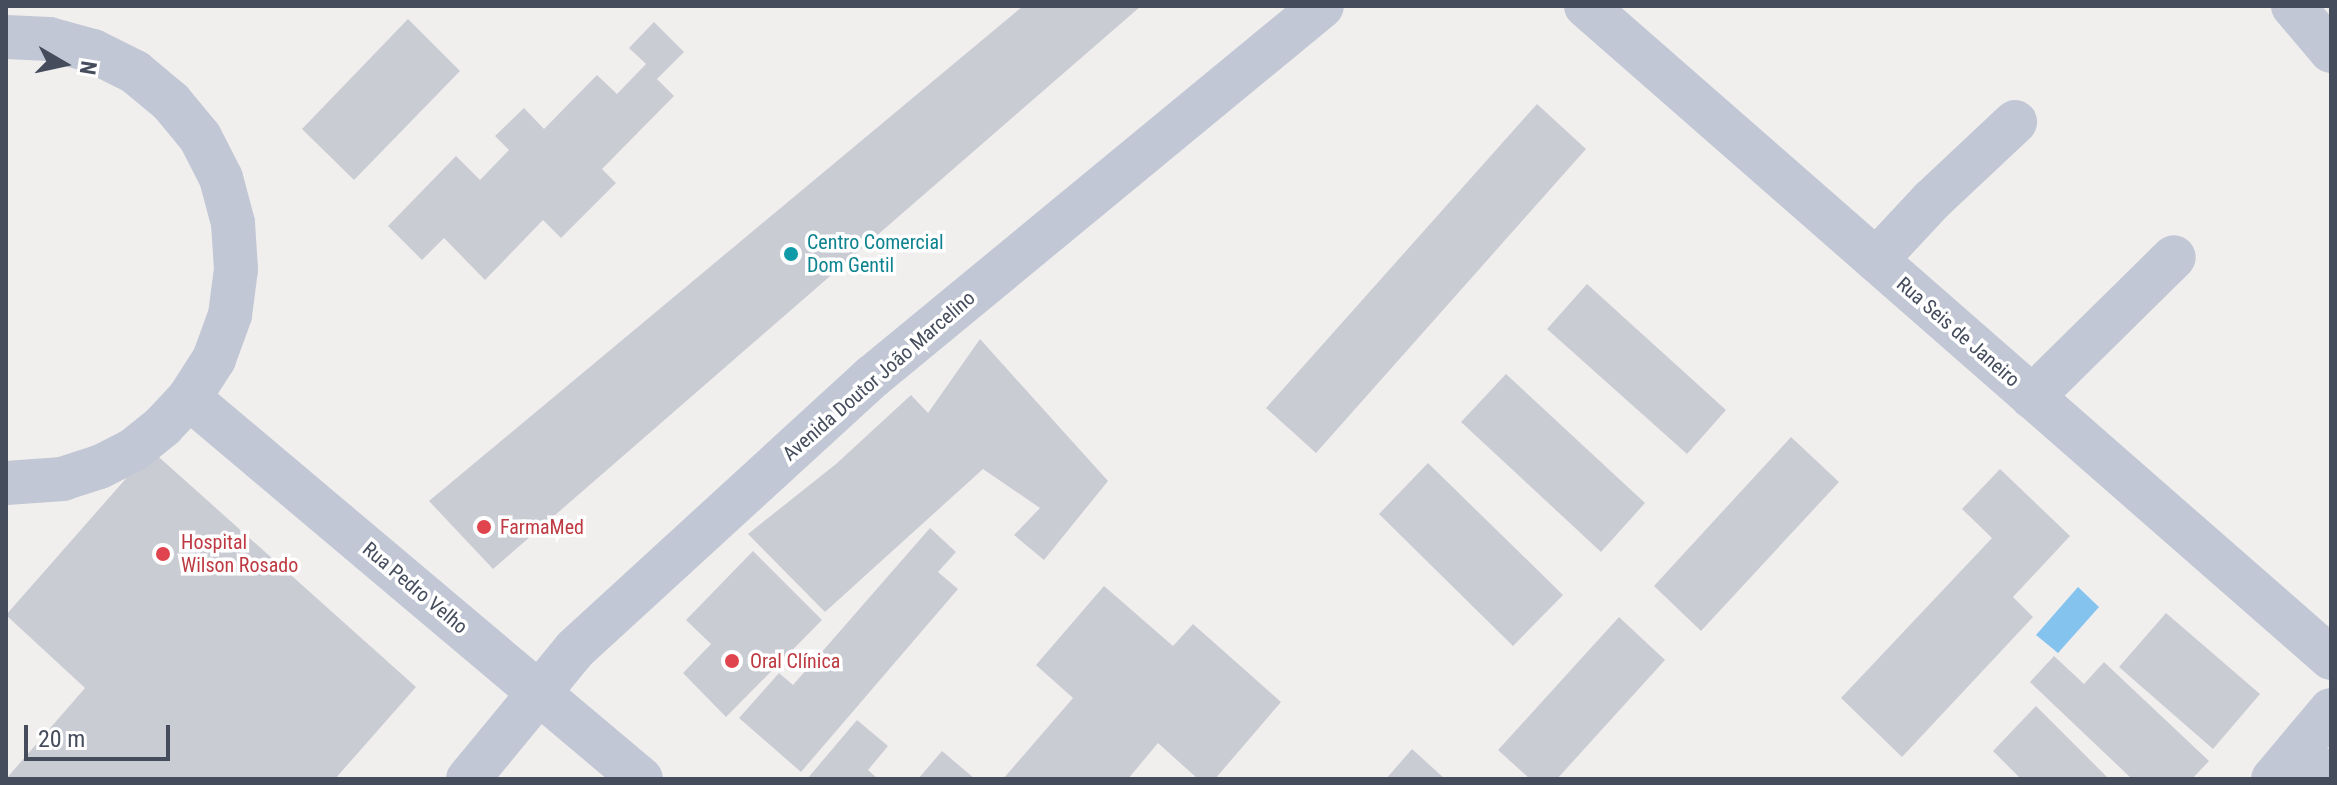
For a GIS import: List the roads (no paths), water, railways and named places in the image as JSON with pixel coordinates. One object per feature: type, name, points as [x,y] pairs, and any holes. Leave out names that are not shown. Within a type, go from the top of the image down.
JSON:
[{"type":"street","name":"Avenida Doutor João Marcelino","points":[[468,779],[575,649],[872,377],[1322,6]]},
{"type":"street","name":"Rua Seis de Janeiro","points":[[1586,6],[2331,658]]},
{"type":"street","points":[[2293,6],[2331,51]]},
{"type":"street","points":[[6,37],[49,39],[93,51],[135,72],[171,102],[190,125],[221,178],[233,223],[236,269],[230,315],[214,359],[189,398],[143,442],[99,467],[63,479],[6,483]]},
{"type":"street","points":[[1876,260],[1932,200],[2015,122]]},
{"type":"street","points":[[2032,397],[2174,257]]},
{"type":"street","name":"Rua Pedro Velho","points":[[189,398],[641,779]]},
{"type":"street","points":[[2273,779],[2331,710]]},
{"type":"street","points":[[2324,779],[2331,770]]},
{"type":"water","points":[[2078,587],[2099,607],[2058,653],[2036,635]]},
{"type":"place","name":"Centro Comercial Dom Gentil","points":[[791,254]]},
{"type":"place","name":"FarmaMed","points":[[484,527]]},
{"type":"place","name":"Hospital Wilson Rosado","points":[[163,554]]},
{"type":"place","name":"Oral Clínica","points":[[732,661]]}]
